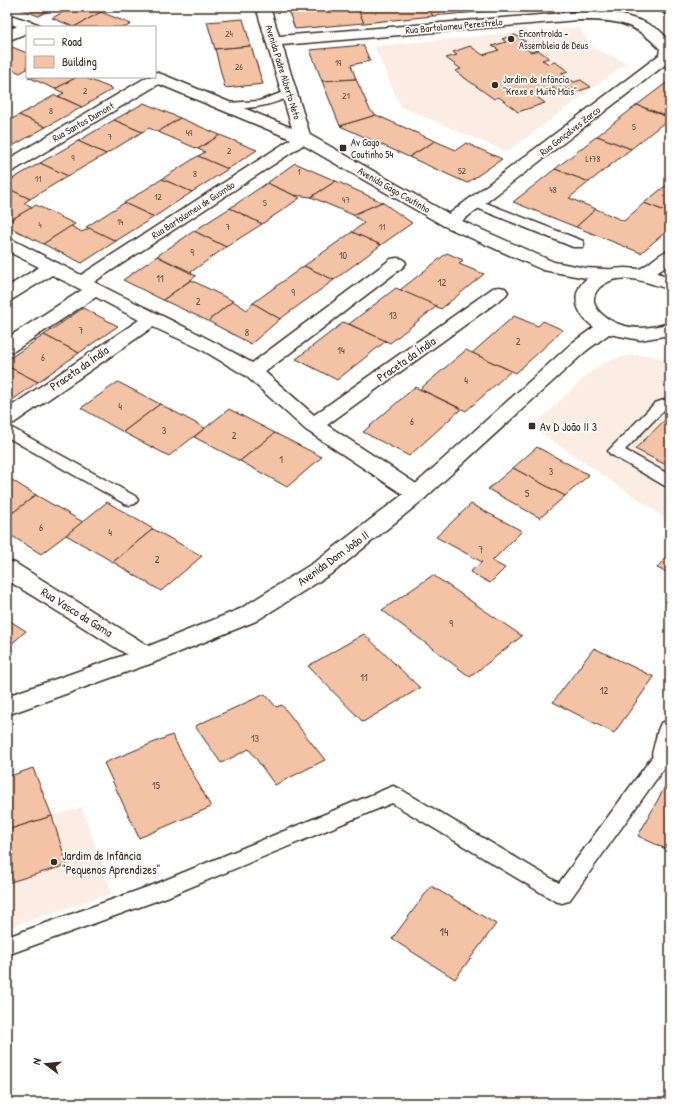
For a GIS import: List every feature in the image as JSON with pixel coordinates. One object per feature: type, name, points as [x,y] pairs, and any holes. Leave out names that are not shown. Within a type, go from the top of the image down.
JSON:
[{"type":"street","name":"Avenida Padre Alberto Neto","points":[[263,7],[303,138]]},
{"type":"street","points":[[665,7],[670,11]]},
{"type":"street","name":"Rua Bartolomeu Perestrelo","points":[[274,41],[578,16],[612,16],[637,24],[654,33]]},
{"type":"street","points":[[7,18],[31,26]]},
{"type":"street","points":[[7,37],[26,28]]},
{"type":"street","name":"Rua Gonçalves Zarco","points":[[450,222],[666,57],[668,48],[654,33]]},
{"type":"street","name":"Avenida Gago Coutinho","points":[[157,77],[303,138],[450,222],[549,266],[586,273],[616,274]]},
{"type":"street","name":"Rua Santos Dumont","points":[[7,167],[155,78]]},
{"type":"street","name":"Rua Bartolomeu de Gusmão","points":[[7,347],[89,286],[303,138]]},
{"type":"street","points":[[7,244],[152,319],[206,344],[253,372],[312,425],[417,494]]},
{"type":"street","points":[[644,274],[670,255]]},
{"type":"street","points":[[253,372],[397,263]]},
{"type":"street","points":[[7,295],[52,266]]},
{"type":"street","points":[[666,333],[641,334],[624,332],[607,326],[596,319],[588,310],[585,301],[587,292],[592,284],[601,278],[616,274],[644,274],[659,278],[670,284]]},
{"type":"street","name":"Praceta da Índia","points":[[312,425],[499,292]]},
{"type":"street","name":"Praceta da Índia","points":[[7,418],[152,319]]},
{"type":"street","name":"Avenida Dom João II","points":[[7,706],[147,656],[248,615],[326,566],[417,494],[579,347],[607,326]]},
{"type":"street","name":"Rua Vasco da Gama","points":[[7,569],[147,656]]},
{"type":"street","points":[[667,755],[670,730]]},
{"type":"lane","points":[[228,106],[257,106],[272,102],[289,93]]},
{"type":"lane","points":[[476,203],[578,244]]},
{"type":"lane","points":[[670,403],[660,406],[614,451],[670,482]]},
{"type":"lane","points":[[7,431],[130,500]]},
{"type":"lane","points":[[7,946],[160,891],[393,794],[562,896],[667,755]]},
{"type":"shaded area","name":"Jardim de Infância \"Krexe e Muito Mais\"","points":[[579,27],[592,47],[627,63],[507,152],[401,107],[374,46]]},
{"type":"shaded area","points":[[647,355],[670,360],[670,521],[532,427],[586,376],[601,364],[620,357]]},
{"type":"shaded area","name":"Jardim de Infância \"Pequenos Aprendizes\"","points":[[82,807],[112,893],[7,928],[7,830]]},
{"type":"building","points":[[17,7],[56,7],[38,16]]},
{"type":"building","points":[[73,7],[87,7],[101,12],[76,26],[72,26],[52,18]]},
{"type":"building","points":[[287,7],[324,7],[324,9],[357,7],[364,23],[295,29]]},
{"type":"building","points":[[357,7],[428,7],[433,16],[364,23]]},
{"type":"building","points":[[428,7],[498,7],[500,10],[433,16]]},
{"type":"building","points":[[498,7],[538,7],[500,10]]},
{"type":"building","points":[[101,12],[131,24],[128,26],[76,26]]},
{"type":"building","points":[[243,19],[251,46],[215,49],[207,22]]},
{"type":"building","points":[[515,35],[526,42],[519,44],[531,52],[538,50],[549,58],[542,60],[549,64],[555,62],[568,71],[561,73],[574,82],[581,80],[591,87],[576,92],[571,88],[559,92],[553,88],[533,94],[545,103],[518,112],[499,97],[494,99],[455,71],[461,69],[446,58],[457,55],[453,52],[470,46],[483,55],[499,50],[492,46],[506,42],[502,39]]},
{"type":"building","points":[[363,45],[370,61],[351,65],[356,79],[322,81],[310,50]]},
{"type":"building","points":[[251,46],[263,84],[225,88],[215,49]]},
{"type":"building","points":[[12,47],[26,53],[26,70],[20,73],[13,70],[7,73],[7,50]]},
{"type":"building","points":[[30,78],[75,78],[55,89]]},
{"type":"building","points":[[75,78],[86,78],[113,89],[82,107],[58,96],[64,93],[55,89]]},
{"type":"building","points":[[356,79],[370,110],[376,115],[340,126],[322,81]]},
{"type":"building","points":[[670,80],[670,117],[637,105]]},
{"type":"building","points":[[55,95],[82,107],[46,127],[19,115]]},
{"type":"building","points":[[144,103],[180,118],[158,132],[149,128],[142,132],[114,120]]},
{"type":"building","points":[[637,105],[670,118],[631,149],[597,136]]},
{"type":"building","points":[[19,115],[46,127],[9,148],[7,147],[7,122]]},
{"type":"building","points":[[376,115],[435,141],[409,157],[340,126]]},
{"type":"building","points":[[180,118],[220,135],[198,149],[158,132]]},
{"type":"building","points":[[114,120],[142,132],[106,154],[78,141]]},
{"type":"building","points":[[220,135],[257,150],[228,169],[198,156],[205,152],[198,149]]},
{"type":"building","points":[[597,136],[631,149],[589,182],[555,169]]},
{"type":"building","points":[[78,141],[106,154],[68,176],[40,163]]},
{"type":"building","points":[[435,141],[456,150],[466,143],[502,159],[467,183],[409,157]]},
{"type":"building","points":[[198,156],[228,169],[192,192],[162,179]]},
{"type":"building","points":[[40,163],[68,176],[30,199],[7,188],[7,182]]},
{"type":"building","points":[[295,163],[336,181],[311,197],[294,195],[267,183]]},
{"type":"building","points":[[555,169],[589,182],[569,198],[596,209],[576,227],[513,202]]},
{"type":"building","points":[[162,179],[192,192],[154,217],[124,203]]},
{"type":"building","points":[[336,181],[382,202],[353,215],[311,197]]},
{"type":"building","points":[[670,182],[670,213],[644,203]]},
{"type":"building","points":[[267,183],[300,198],[262,224],[230,208]]},
{"type":"building","points":[[7,188],[30,199],[24,203],[33,207],[7,222]]},
{"type":"building","points":[[382,202],[412,223],[381,245],[352,232],[364,223],[353,215]]},
{"type":"building","points":[[124,203],[154,217],[116,241],[86,227]]},
{"type":"building","points":[[644,203],[670,213],[670,228],[641,253],[576,227],[596,209],[624,221]]},
{"type":"building","points":[[36,205],[75,224],[43,244],[7,226],[7,222]]},
{"type":"building","points":[[230,208],[262,224],[226,247],[194,231]]},
{"type":"building","points":[[71,226],[82,232],[89,228],[116,241],[82,263],[43,244]]},
{"type":"building","points":[[194,231],[226,247],[191,272],[157,256]]},
{"type":"building","points":[[352,232],[381,245],[334,280],[304,266]]},
{"type":"building","points":[[447,253],[463,260],[459,264],[484,274],[441,309],[400,290]]},
{"type":"building","points":[[157,256],[196,276],[163,300],[123,280]]},
{"type":"building","points":[[304,266],[334,280],[280,319],[253,303]]},
{"type":"building","points":[[191,280],[233,301],[208,321],[163,300]]},
{"type":"building","points":[[396,288],[437,306],[390,343],[349,324]]},
{"type":"building","points":[[233,301],[247,310],[253,303],[280,319],[251,344],[208,321]]},
{"type":"building","points":[[83,308],[118,326],[79,353],[44,335]]},
{"type":"building","points":[[514,316],[538,326],[543,321],[563,330],[516,373],[472,353]]},
{"type":"building","points":[[344,322],[386,341],[337,380],[296,359]]},
{"type":"building","points":[[44,335],[79,353],[38,382],[7,366],[7,360]]},
{"type":"building","points":[[466,350],[511,371],[466,411],[420,389]]},
{"type":"building","points":[[7,366],[38,382],[7,404]]},
{"type":"building","points":[[118,382],[160,404],[123,432],[81,408]]},
{"type":"building","points":[[415,387],[461,409],[409,456],[363,432]]},
{"type":"building","points":[[160,404],[205,428],[169,456],[123,432]]},
{"type":"building","points":[[229,409],[275,433],[240,461],[194,437]]},
{"type":"building","points":[[670,415],[670,467],[635,449]]},
{"type":"building","points":[[275,433],[322,457],[287,487],[240,461]]},
{"type":"building","points":[[537,447],[589,475],[565,496],[513,468]]},
{"type":"building","points":[[513,468],[565,496],[540,518],[488,489]]},
{"type":"building","points":[[7,477],[36,495],[7,517]]},
{"type":"building","points":[[36,495],[83,522],[41,554],[7,533],[7,517]]},
{"type":"building","points":[[107,502],[153,529],[113,562],[66,535]]},
{"type":"building","points":[[471,504],[522,531],[492,561],[505,568],[490,583],[470,572],[482,562],[436,537]]},
{"type":"building","points":[[153,529],[202,556],[161,591],[113,562]]},
{"type":"building","points":[[670,552],[670,574],[657,568]]},
{"type":"building","points":[[433,575],[522,636],[470,677],[382,610]]},
{"type":"building","points":[[7,619],[26,631],[7,648]]},
{"type":"building","points":[[364,634],[420,688],[363,722],[308,666]]},
{"type":"building","points":[[594,648],[654,677],[614,733],[553,702]]},
{"type":"building","points":[[265,694],[276,707],[282,705],[325,760],[275,785],[249,749],[221,763],[195,726]]},
{"type":"building","points":[[172,735],[211,807],[139,838],[104,763]]},
{"type":"building","points":[[33,768],[52,816],[7,830],[7,777]]},
{"type":"building","points":[[667,783],[670,785],[670,851],[638,836]]},
{"type":"building","points":[[52,816],[67,865],[7,883],[7,830]]},
{"type":"building","points":[[431,886],[496,924],[455,979],[392,939]]},
{"type":"place","name":"EncontroIda - Assembleia de Deus","points":[[511,39]]},
{"type":"place","name":"Jardim de Infância \"Krexe e Muito Mais\"","points":[[495,85]]},
{"type":"place","name":"Av Gago Coutinho 54","points":[[343,148]]},
{"type":"place","name":"Av D João II 3","points":[[532,426]]},
{"type":"place","name":"Jardim de Infância \"Pequenos Aprendizes\"","points":[[54,862]]}]
